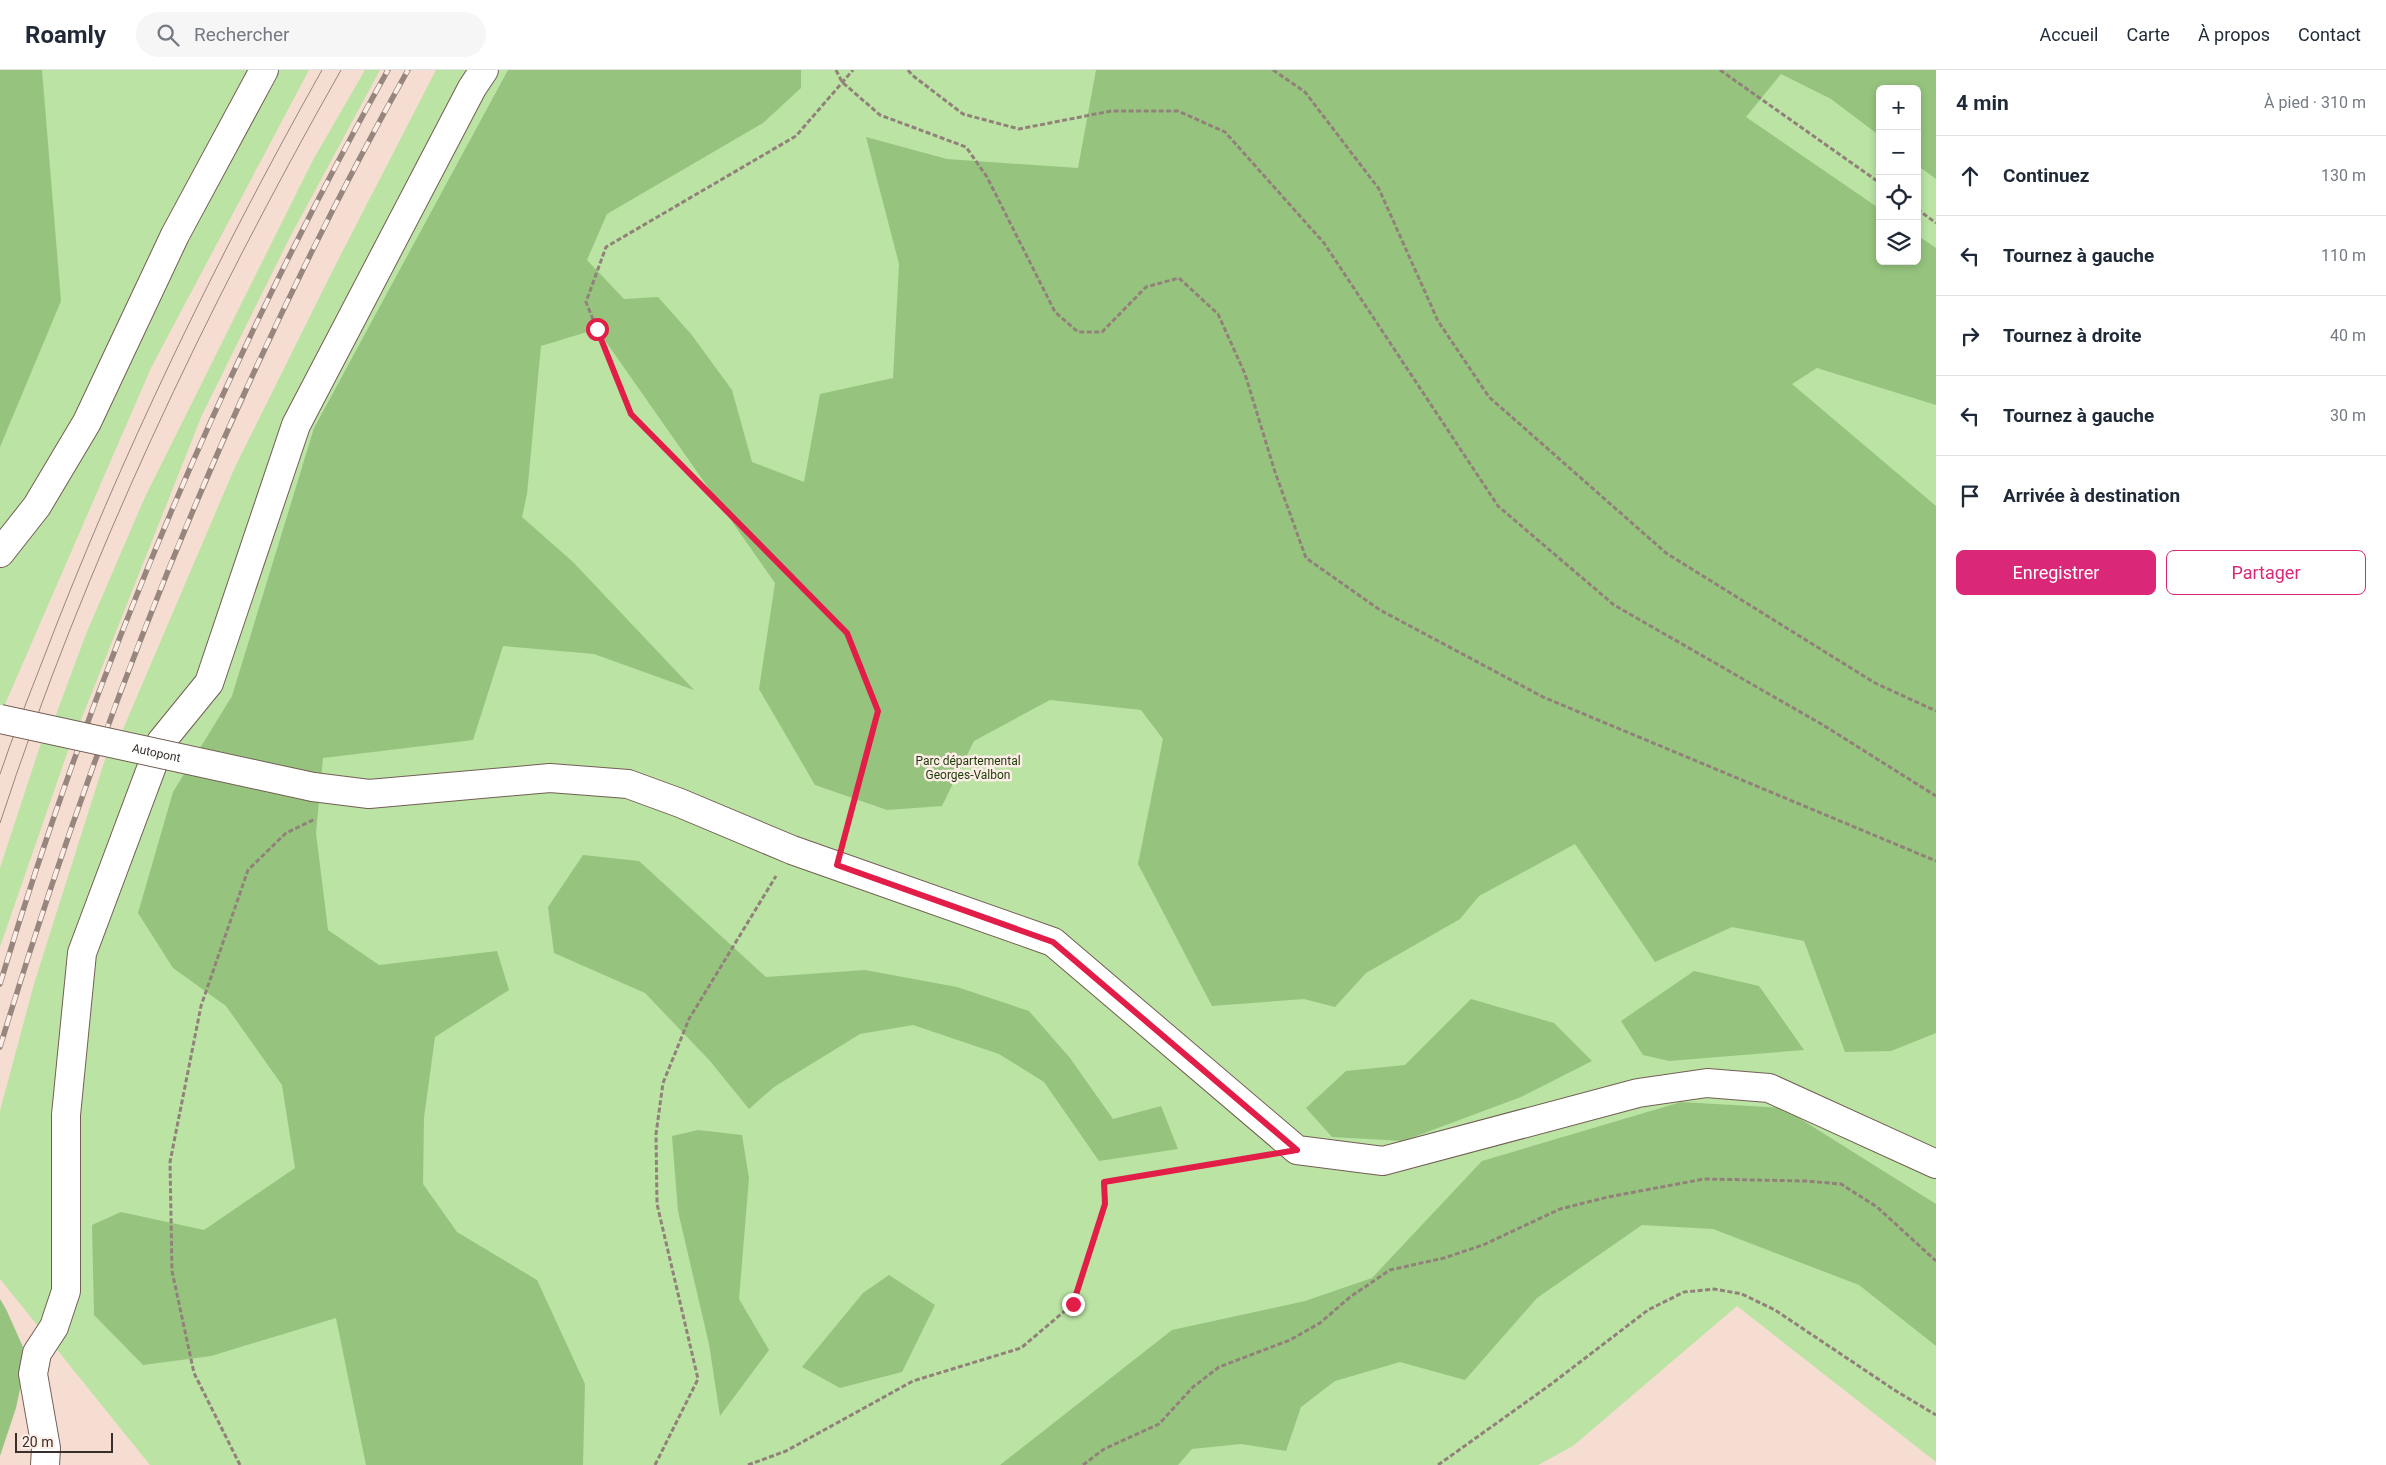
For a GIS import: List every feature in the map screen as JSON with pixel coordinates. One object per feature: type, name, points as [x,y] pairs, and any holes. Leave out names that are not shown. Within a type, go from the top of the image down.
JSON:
[{"type":"street","points":[[0,553],[37,506],[87,422],[174,235],[264,70]]},
{"type":"street","points":[[46,1465],[46,1448],[33,1374],[37,1353],[54,1327],[66,1291],[66,1115],[82,953],[161,742],[208,683],[296,425],[468,96],[484,70]]},
{"type":"street","name":"Autopont","points":[[0,719],[313,787],[370,794],[550,778],[628,784],[680,803],[792,850],[1053,942],[1297,1150]]},
{"type":"street","points":[[1297,1150],[1383,1161],[1638,1093],[1707,1083],[1769,1088],[1936,1164]]},
{"type":"path","points":[[836,70],[842,82],[880,115],[966,147],[987,176],[1055,312],[1078,332],[1102,332],[1146,287],[1179,278],[1218,314],[1244,374],[1275,472],[1306,558],[1380,610],[1543,697],[1936,861]]},
{"type":"path","points":[[837,865],[878,711],[847,633],[631,414],[586,302],[606,247],[796,136],[853,70]]},
{"type":"path","points":[[908,70],[963,114],[1020,129],[1111,111],[1178,111],[1225,132],[1324,243],[1498,506],[1614,605],[1823,725],[1936,796]]},
{"type":"path","points":[[1273,70],[1305,92],[1379,189],[1438,321],[1489,397],[1666,553],[1875,683],[1936,711]]},
{"type":"path","points":[[1720,70],[1876,180]]},
{"type":"path","points":[[1921,212],[1936,223]]},
{"type":"path","points":[[240,1465],[194,1374],[172,1271],[170,1162],[201,1006],[248,870],[286,833],[319,817]]},
{"type":"path","points":[[655,1465],[698,1379],[656,1204],[656,1134],[663,1083],[689,1020],[792,850]]},
{"type":"path","points":[[748,1465],[786,1451],[913,1382],[1021,1348],[1073,1304],[1105,1204],[1104,1182],[1297,1150]]},
{"type":"path","points":[[1083,1465],[1104,1448],[1159,1424],[1193,1387],[1219,1367],[1290,1340],[1312,1328],[1350,1297],[1390,1270],[1452,1256],[1483,1245],[1560,1209],[1608,1196],[1704,1179],[1806,1181],[1841,1184],[1877,1207],[1936,1261]]},
{"type":"path","points":[[1438,1465],[1550,1385],[1648,1310],[1684,1292],[1714,1289],[1742,1294],[1775,1310],[1896,1392],[1936,1415]]},
{"type":"green space","name":"Parc départemental Georges-Valbon","points":[[0,70],[309,70],[151,368],[3,709],[54,720],[86,634],[145,497],[313,160],[365,70],[380,70],[289,239],[202,415],[79,725],[121,734],[235,467],[335,266],[436,70],[1936,70],[1936,1462],[1737,1306],[1573,1446],[1538,1465],[150,1465],[0,1279],[0,1111],[34,984],[108,750],[71,742],[0,947],[0,868],[43,737],[0,732]]},
{"type":"green space","points":[[0,70],[42,70],[61,301],[0,447]]},
{"type":"green space","points":[[508,70],[801,70],[801,88],[763,123],[607,214],[587,260],[624,299],[658,297],[691,334],[732,390],[752,462],[804,482],[820,394],[893,378],[899,264],[866,137],[947,159],[1078,168],[1096,70],[1936,70],[1936,179],[1921,168],[1921,85],[1876,85],[1876,133],[1831,99],[1781,74],[1746,117],[1876,206],[1876,265],[1921,265],[1921,238],[1936,248],[1936,405],[1817,368],[1792,384],[1936,506],[1936,1033],[1891,1051],[1845,1052],[1804,941],[1732,927],[1655,962],[1575,844],[1479,896],[1460,919],[1366,973],[1335,1007],[1304,999],[1212,1006],[1138,864],[1163,739],[1141,710],[1050,700],[974,741],[942,806],[887,810],[815,785],[759,689],[775,583],[597,329],[541,346],[527,494],[522,517],[573,562],[694,690],[594,654],[503,646],[473,740],[323,758],[316,833],[328,930],[379,965],[497,951],[509,990],[435,1037],[424,1118],[423,1184],[457,1232],[537,1280],[585,1384],[583,1465],[366,1465],[336,1318],[211,1356],[143,1365],[94,1315],[92,1225],[121,1212],[204,1230],[295,1168],[282,1085],[226,1006],[173,968],[138,913],[173,792],[232,696],[314,428]]},
{"type":"green space","points":[[583,855],[639,861],[766,977],[865,970],[957,987],[1029,1011],[1070,1058],[1113,1119],[1161,1106],[1178,1149],[1099,1161],[1044,1082],[999,1054],[913,1025],[860,1034],[774,1087],[749,1109],[710,1061],[645,993],[554,953],[548,907]]},
{"type":"green space","points":[[1694,971],[1759,986],[1804,1050],[1669,1061],[1643,1055],[1621,1021]]},
{"type":"green space","points":[[1471,999],[1554,1023],[1592,1061],[1521,1097],[1403,1141],[1332,1137],[1306,1108],[1346,1071],[1405,1065]]},
{"type":"green space","points":[[1681,1102],[1783,1108],[1936,1204],[1936,1346],[1859,1285],[1713,1229],[1642,1225],[1537,1298],[1465,1380],[1400,1362],[1335,1381],[1301,1407],[1286,1451],[1241,1444],[1192,1449],[1178,1465],[1000,1465],[1172,1330],[1305,1301],[1372,1278],[1482,1161]]},
{"type":"green space","points":[[698,1130],[742,1135],[749,1178],[739,1299],[769,1350],[720,1416],[709,1344],[678,1211],[672,1136]]},
{"type":"green space","points":[[889,1275],[935,1305],[902,1372],[840,1388],[802,1367],[863,1293]]},
{"type":"green space","points":[[0,1299],[27,1356],[16,1408],[0,1456]]},
{"type":"tram line","points":[[0,774],[74,582],[138,432],[245,213],[322,70]]},
{"type":"tram line","points":[[0,823],[70,629],[152,438],[242,252],[341,70]]},
{"type":"railway","points":[[0,984],[78,748],[169,516],[219,403],[273,290],[329,179],[388,70]]},
{"type":"railway","points":[[0,1047],[83,795],[128,671],[177,548],[285,305],[345,187],[408,70]]},
{"type":"route","points":[[597,329],[631,414],[738,520],[847,633],[878,711],[837,865],[1053,942],[1297,1150],[1104,1182],[1105,1204],[1073,1304]]}]
